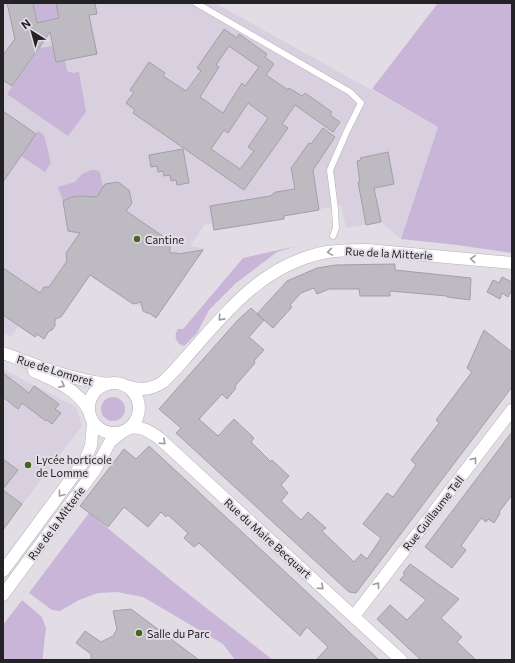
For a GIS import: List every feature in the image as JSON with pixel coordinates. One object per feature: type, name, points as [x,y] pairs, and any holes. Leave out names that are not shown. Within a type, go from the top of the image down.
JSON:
[{"type":"street","name":"Rue de la Mitterie","points":[[127,386],[135,389],[149,389],[163,382],[230,308],[246,293],[275,272],[312,255],[345,250],[367,250],[512,263]]},
{"type":"street","name":"Rue de Lompret","points":[[3,354],[52,371],[108,384]]},
{"type":"street","name":"Rue de Lompret","points":[[3,354],[74,391],[85,403],[91,416]]},
{"type":"street","points":[[116,383],[127,386],[137,397],[139,408],[137,420],[126,430],[114,434],[98,428],[91,416],[89,402],[92,395],[97,389],[108,384],[116,383]]},
{"type":"street","name":"Rue Guillaume Tell","points":[[354,616],[512,410]]},
{"type":"street","name":"Rue de la Mitterie","points":[[3,571],[85,460],[91,446],[91,416]]},
{"type":"street","name":"Rue du Maire Becquart","points":[[126,430],[141,427],[159,438],[401,660]]},
{"type":"street","name":"Rue de la Mitterie","points":[[3,595],[95,470],[110,442],[126,430]]},
{"type":"lane","points":[[196,3],[350,92],[361,103],[330,170],[336,228],[333,236]]},
{"type":"shaded area","points":[[3,3],[215,3],[438,127],[401,239],[381,222],[346,228],[341,205],[284,216],[284,219],[214,230],[212,223],[204,225],[191,245],[193,247],[205,248],[156,318],[95,276],[95,274],[86,275],[44,339],[38,335],[35,337],[18,326],[11,337],[3,333]]},
{"type":"shaded area","points":[[33,3],[56,3],[59,18],[37,23]]},
{"type":"shaded area","points":[[438,3],[512,3],[512,253],[401,239],[438,127],[372,89]]},
{"type":"shaded area","points":[[41,46],[41,48],[53,46],[65,60],[67,71],[73,73],[79,72],[86,112],[68,136],[7,94]]},
{"type":"shaded area","points":[[38,131],[44,135],[51,163],[45,172],[21,156]]},
{"type":"shaded area","points":[[91,170],[100,172],[103,187],[98,196],[101,218],[93,206],[91,197],[83,196],[70,198],[63,201],[58,187],[75,182],[82,174]]},
{"type":"shaded area","points":[[297,246],[277,252],[236,283],[209,310],[197,333],[184,346],[177,342],[176,332],[178,329],[183,329],[243,258]]},
{"type":"shaded area","name":"Lycée horticole de Lomme","points":[[3,369],[76,407],[82,426],[3,530]]},
{"type":"shaded area","points":[[113,397],[122,400],[125,409],[122,418],[113,421],[104,418],[101,409],[104,400]]},
{"type":"shaded area","points":[[89,513],[182,589],[273,660],[235,660],[223,644],[143,597],[117,592],[98,593],[79,600],[60,611],[52,610],[29,593]]},
{"type":"shaded area","points":[[22,600],[42,617],[46,628],[43,660],[3,660],[3,625]]},
{"type":"building","points":[[7,3],[33,3],[37,23],[59,18],[56,3],[95,3],[97,14],[89,15],[97,54],[56,62],[50,32],[12,86],[3,80],[3,55],[15,39]]},
{"type":"building","points":[[224,29],[237,38],[239,34],[267,54],[265,57],[274,64],[266,75],[288,90],[289,88],[302,96],[305,93],[332,112],[330,115],[340,122],[333,132],[295,105],[282,124],[288,128],[244,190],[133,113],[135,110],[126,103],[134,92],[130,90],[149,62],[165,73],[163,76],[186,91],[201,71],[197,68]],"holes":[[[229,46],[259,67],[245,86],[242,83],[223,113],[200,97],[219,67],[216,65]],[[248,103],[268,118],[248,147],[254,151],[240,169],[211,149],[224,130],[228,133]]]},
{"type":"building","points":[[3,111],[36,134],[3,182]]},
{"type":"building","points":[[323,128],[335,137],[313,170],[319,210],[284,216],[284,219],[214,230],[210,206],[270,196],[276,192],[295,189],[291,168],[309,143],[311,144]]},
{"type":"building","points":[[183,149],[189,183],[177,185],[176,180],[171,181],[170,175],[164,176],[163,171],[158,172],[157,166],[151,167],[149,155]]},
{"type":"building","points":[[388,152],[394,184],[374,188],[381,222],[366,225],[358,182],[360,182],[357,161],[361,160],[360,158]]},
{"type":"building","points":[[118,182],[129,190],[132,203],[126,211],[170,241],[170,253],[178,254],[203,250],[156,318],[143,311],[141,302],[133,304],[90,275],[61,317],[55,319],[55,326],[49,331],[44,339],[37,334],[35,337],[3,315],[3,268],[40,293],[44,287],[49,287],[67,261],[66,253],[80,233],[68,231],[63,201],[72,197],[80,196],[97,197],[105,184]]},
{"type":"building","points":[[395,264],[395,270],[471,278],[470,300],[447,296],[390,291],[390,296],[360,296],[359,289],[329,289],[317,294],[314,288],[301,293],[290,305],[292,307],[273,328],[257,314],[287,281],[317,268],[336,265]]},
{"type":"building","points":[[502,277],[512,282],[512,290],[508,297],[502,293],[500,299],[487,292],[493,280],[499,283]]},
{"type":"building","points":[[251,308],[264,320],[249,337],[264,350],[235,386],[236,388],[227,399],[222,394],[199,419],[218,436],[234,419],[254,438],[251,442],[271,462],[272,460],[289,476],[281,485],[288,493],[281,501],[301,520],[308,512],[326,528],[322,531],[354,562],[361,554],[367,559],[381,538],[363,524],[387,493],[393,497],[416,465],[411,460],[439,423],[436,420],[472,372],[467,368],[484,330],[512,352],[512,387],[356,593],[349,592],[176,433],[181,428],[159,409],[237,321]]},
{"type":"building","points":[[3,373],[29,393],[34,386],[59,404],[55,409],[61,413],[52,424],[22,403],[18,409],[3,397]]},
{"type":"building","points":[[512,432],[512,495],[499,512],[500,513],[494,523],[488,519],[486,522],[481,518],[461,546],[466,550],[452,568],[425,547]]},
{"type":"building","points":[[149,446],[379,660],[316,660],[328,647],[307,627],[300,636],[199,543],[194,547],[184,538],[188,533],[168,515],[166,517],[161,512],[148,527],[124,507],[108,527],[80,506],[124,449],[136,459]]},
{"type":"building","points":[[3,459],[18,470],[3,489]]},
{"type":"building","points":[[3,490],[22,504],[3,530]]},
{"type":"building","points":[[410,564],[459,599],[441,618],[462,637],[457,642],[476,660],[421,660],[377,619],[390,605],[407,620],[426,600],[400,580]]},
{"type":"building","name":"Salle du Parc","points":[[131,609],[199,660],[91,660],[91,654],[76,643],[85,631],[101,642],[113,636],[117,629],[113,611]]},
{"type":"place","name":"Cantine","points":[[137,239]]},
{"type":"place","name":"Lycée horticole de Lomme","points":[[28,465]]},
{"type":"place","name":"Salle du Parc","points":[[139,633]]}]
